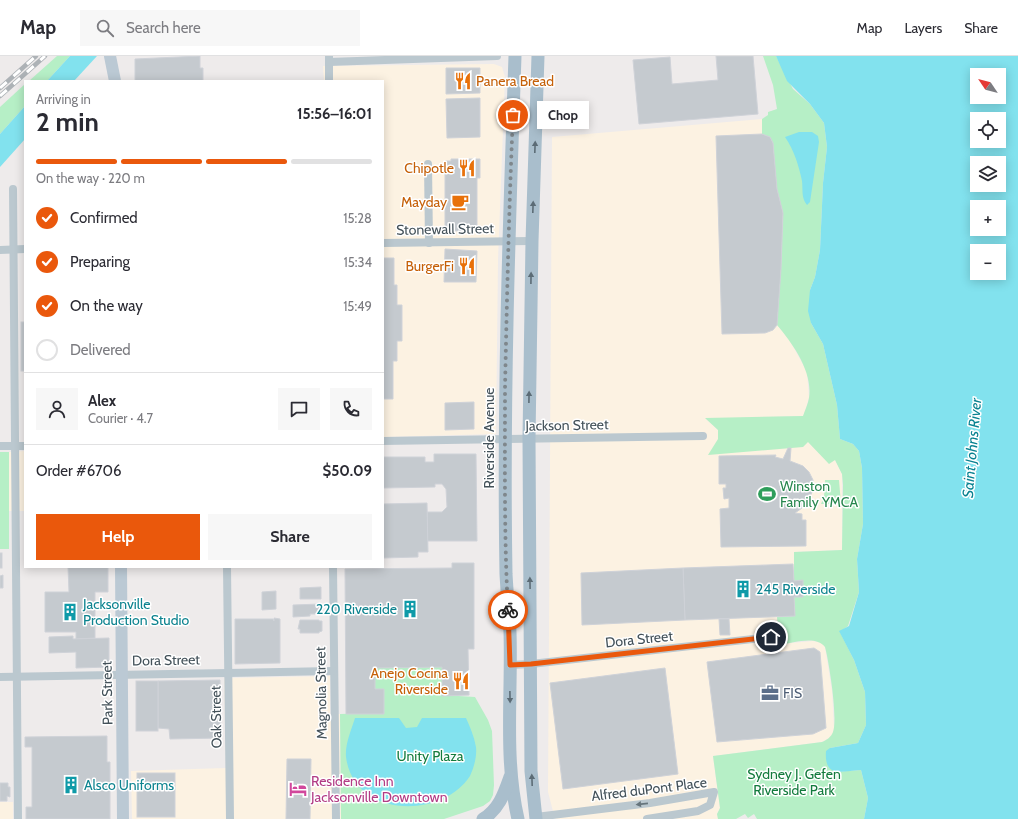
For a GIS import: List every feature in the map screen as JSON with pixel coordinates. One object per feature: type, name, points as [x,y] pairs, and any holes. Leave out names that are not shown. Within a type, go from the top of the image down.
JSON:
[{"type":"main road","name":"Riverside Avenue","points":[[515,56],[508,242],[505,439],[506,577],[510,631],[511,775],[518,819]]},
{"type":"main road","points":[[532,818],[529,438],[532,241],[538,56]]},
{"type":"main road","points":[[483,819],[501,802],[511,775]]},
{"type":"street","points":[[110,56],[114,75]]},
{"type":"street","points":[[329,80],[329,59],[497,56]]},
{"type":"street","points":[[428,164],[429,243]]},
{"type":"street","points":[[13,189],[18,819]]},
{"type":"street","name":"Stonewall Street","points":[[384,243],[532,241]]},
{"type":"street","points":[[0,250],[24,249]]},
{"type":"street","name":"Jackson Street","points":[[384,441],[703,436]]},
{"type":"street","points":[[0,446],[24,446]]},
{"type":"street","name":"Park Street","points":[[121,568],[124,819]]},
{"type":"street","name":"Oak Street","points":[[227,568],[230,819]]},
{"type":"street","name":"Magnolia Street","points":[[333,568],[333,671],[336,819]]},
{"type":"street","name":"Dora Street","points":[[510,665],[531,664],[771,637]]},
{"type":"street","name":"Dora Street","points":[[0,677],[333,671]]},
{"type":"street","name":"Alfred duPont Place","points":[[532,818],[650,803],[714,792],[714,799],[710,805],[702,810],[647,819]]},
{"type":"shaded area","points":[[494,64],[502,67],[505,77],[498,260],[496,434],[384,437],[384,80],[324,80],[323,66]]},
{"type":"shaded area","points":[[762,119],[762,134],[770,137],[773,143],[777,189],[783,213],[777,325],[789,339],[807,372],[809,397],[804,416],[706,419],[718,430],[718,439],[808,442],[829,463],[835,460],[842,474],[842,550],[794,552],[794,580],[803,580],[803,597],[795,616],[777,617],[783,637],[780,644],[813,641],[822,643],[825,647],[832,691],[833,734],[822,742],[713,756],[720,808],[717,814],[718,819],[555,819],[548,792],[552,137]]},
{"type":"shaded area","points":[[24,451],[24,511],[9,511],[9,452]]},
{"type":"shaded area","points":[[330,676],[330,714],[340,714],[341,819],[132,819],[131,771],[226,768],[224,678]]},
{"type":"shaded area","points":[[0,802],[13,802],[13,819],[0,819]]},
{"type":"green space","points":[[57,56],[70,56],[48,80],[30,80]]},
{"type":"green space","name":"Sydney J. Gefen Riverside Park","points":[[763,56],[776,56],[793,89],[810,104],[824,123],[827,147],[823,183],[820,250],[815,277],[810,290],[811,323],[823,344],[837,405],[840,439],[853,444],[859,451],[862,468],[863,524],[857,559],[859,592],[848,626],[840,632],[854,660],[865,692],[866,725],[858,743],[830,748],[834,772],[861,770],[868,798],[864,819],[757,819],[754,814],[748,818],[745,814],[736,819],[718,819],[717,814],[720,808],[713,756],[822,742],[831,735],[834,725],[832,690],[825,647],[816,641],[804,641],[780,645],[783,637],[778,629],[777,617],[795,616],[794,597],[803,597],[803,580],[794,581],[794,552],[842,550],[842,474],[835,460],[829,464],[808,442],[803,447],[708,455],[718,439],[718,430],[705,418],[803,416],[809,398],[808,378],[805,368],[795,350],[777,325],[783,213],[777,189],[773,143],[770,137],[762,134],[762,119],[768,115],[768,112],[777,109],[773,85]]},
{"type":"green space","points":[[24,85],[24,107],[0,134],[0,107]]},
{"type":"green space","points":[[0,452],[9,452],[9,549],[0,549]]},
{"type":"green space","points":[[825,480],[839,480],[841,504],[821,504],[824,497]]},
{"type":"green space","name":"Unity Plaza","points":[[442,667],[442,695],[475,697],[488,720],[492,731],[494,785],[493,795],[490,801],[483,806],[444,819],[341,819],[340,714],[384,713],[375,689],[375,668]]},
{"type":"water","points":[[70,56],[97,56],[75,80],[48,80]]},
{"type":"water","name":"Saint Johns River","points":[[776,56],[1018,56],[1018,819],[864,819],[868,798],[861,770],[841,772],[831,770],[826,760],[826,751],[830,748],[858,743],[866,725],[865,692],[854,660],[839,631],[849,626],[859,592],[857,559],[863,524],[862,468],[859,451],[853,444],[840,439],[837,405],[823,344],[811,323],[808,311],[810,290],[815,277],[820,250],[823,183],[827,147],[824,123],[810,104],[787,81]]},
{"type":"water","points":[[24,107],[24,140],[0,167],[0,134]]},
{"type":"water","points":[[799,132],[812,132],[818,136],[819,142],[810,202],[807,205],[803,196],[802,181],[798,164],[785,137]]},
{"type":"water","points":[[355,718],[399,718],[406,728],[417,727],[422,718],[466,718],[476,747],[475,762],[470,776],[457,790],[440,800],[421,805],[400,806],[381,802],[365,792],[352,777],[346,752],[347,742]]},
{"type":"building","points":[[200,56],[200,68],[203,68],[203,80],[135,80],[135,59]]},
{"type":"building","points":[[716,56],[753,56],[758,114],[639,124],[633,60],[670,57],[672,84],[718,80]]},
{"type":"building","points":[[446,68],[480,68],[480,93],[446,94]]},
{"type":"building","points":[[480,98],[480,137],[447,138],[446,99]]},
{"type":"building","points":[[762,134],[770,137],[773,143],[777,189],[783,213],[777,325],[773,330],[765,333],[722,334],[716,136]]},
{"type":"building","points":[[451,159],[480,159],[480,178],[477,178],[477,231],[445,231],[445,161],[451,161]]},
{"type":"building","points":[[445,249],[477,251],[476,282],[444,282]]},
{"type":"building","points":[[384,258],[394,258],[394,285],[397,285],[397,305],[402,305],[402,341],[397,341],[397,361],[393,361],[393,399],[384,399]]},
{"type":"building","points":[[21,322],[24,322],[24,371],[21,371]]},
{"type":"building","points":[[474,402],[474,429],[445,430],[445,403]]},
{"type":"building","name":"Winston Family YMCA","points":[[788,448],[791,448],[790,461],[803,466],[809,472],[813,480],[813,490],[809,499],[802,508],[795,513],[802,514],[802,520],[806,520],[806,546],[721,547],[720,509],[729,508],[729,498],[724,499],[723,488],[726,488],[726,484],[719,484],[719,456],[776,455],[775,457],[783,459]]},
{"type":"building","points":[[434,454],[476,454],[477,541],[427,541],[427,512],[442,512],[447,507],[446,489],[442,484],[435,484],[435,487],[384,488],[384,457],[425,457],[425,462],[434,462]]},
{"type":"building","points":[[427,503],[428,552],[418,552],[418,557],[384,558],[384,504]]},
{"type":"building","points":[[0,553],[2,553],[2,568],[0,568]]},
{"type":"building","name":"220 Riverside","points":[[452,563],[474,563],[474,649],[468,649],[469,695],[442,696],[442,667],[375,668],[375,689],[384,689],[384,714],[346,714],[345,569],[452,568]]},
{"type":"building","name":"245 Riverside","points":[[793,564],[794,581],[803,580],[803,597],[794,597],[795,616],[685,620],[683,568]]},
{"type":"building","name":"Jacksonville Production Studio","points":[[68,568],[108,568],[108,592],[95,592],[95,638],[76,639],[76,632],[45,632],[45,592],[69,592]]},
{"type":"building","points":[[683,568],[685,620],[582,625],[581,573]]},
{"type":"building","points":[[3,575],[3,588],[0,588],[0,576]]},
{"type":"building","points":[[321,587],[321,599],[300,599],[300,588]]},
{"type":"building","points":[[276,591],[276,609],[262,610],[262,592]]},
{"type":"building","points":[[321,604],[321,614],[293,617],[293,605]]},
{"type":"building","points":[[274,618],[280,619],[280,663],[235,664],[235,619],[273,619],[274,621]]},
{"type":"building","points":[[719,619],[729,619],[730,635],[720,635]]},
{"type":"building","points":[[300,620],[322,621],[322,631],[319,633],[300,633],[300,629],[298,629]]},
{"type":"building","points":[[73,636],[73,639],[109,638],[109,667],[76,668],[76,652],[49,653],[49,637]]},
{"type":"building","points":[[814,648],[820,652],[826,728],[813,734],[717,742],[707,662]]},
{"type":"building","points":[[665,668],[678,774],[563,789],[550,683]]},
{"type":"building","points":[[220,680],[221,738],[170,739],[169,729],[158,728],[158,681]]},
{"type":"building","points":[[136,681],[158,681],[158,731],[136,731]]},
{"type":"building","name":"Alsco Uniforms","points":[[107,736],[107,762],[110,762],[110,819],[26,819],[26,807],[32,807],[32,747],[25,747],[25,737]]},
{"type":"building","name":"Residence Inn Jacksonville Downtown","points":[[287,759],[311,759],[310,819],[286,819]]},
{"type":"building","points":[[137,773],[175,773],[175,817],[137,817]]},
{"type":"building","points":[[0,783],[8,783],[8,787],[10,787],[10,797],[7,796],[7,801],[0,801]]},
{"type":"railway","points":[[0,88],[36,56]]},
{"type":"railway","points":[[0,96],[45,56]]},
{"type":"way so far","points":[[508,610],[506,577],[505,424],[508,242],[513,115]]},
{"type":"place","name":"Panera Bread","points":[[463,81]]},
{"type":"place","name":"Chop","points":[[513,115]]},
{"type":"place","name":"Chipotle","points":[[467,168]]},
{"type":"place","name":"Mayday","points":[[460,202]]},
{"type":"place","name":"BurgerFi","points":[[467,266]]},
{"type":"place","name":"Winston Family YMCA","points":[[767,494]]},
{"type":"place","name":"245 Riverside","points":[[743,589]]},
{"type":"place","name":"220 Riverside","points":[[410,609]]},
{"type":"place","name":"Jacksonville Production Studio","points":[[70,612]]},
{"type":"place","name":"Anejo Cocina Riverside","points":[[461,681]]},
{"type":"place","name":"FIS","points":[[770,693]]},
{"type":"place","name":"Alsco Uniforms","points":[[71,785]]},
{"type":"place","name":"Residence Inn Jacksonville Downtown","points":[[298,789]]},
{"type":"route","points":[[508,610],[510,631],[510,665],[531,664],[771,637]]}]
